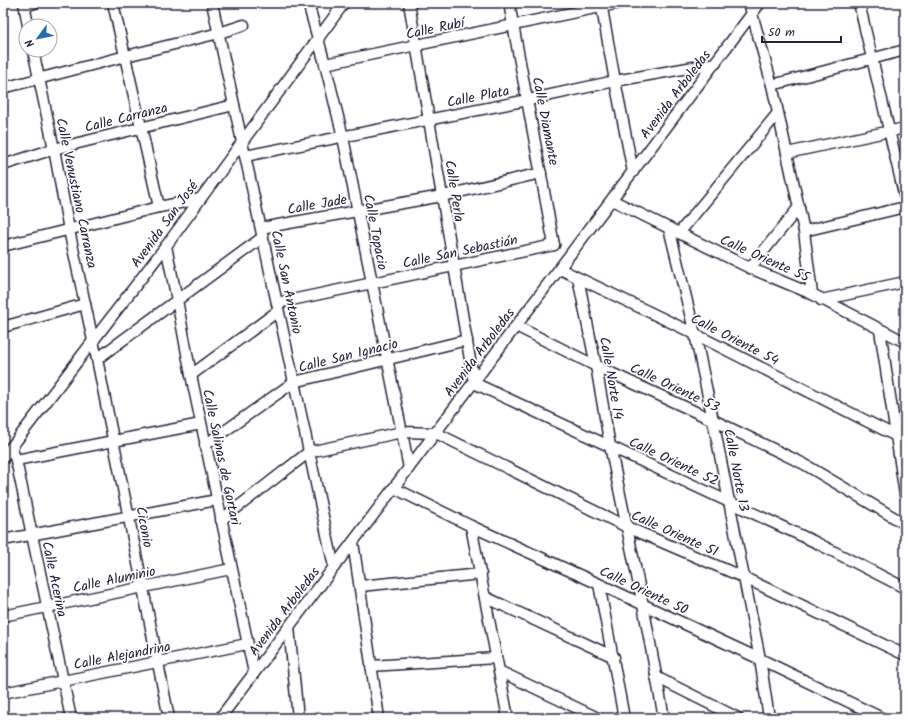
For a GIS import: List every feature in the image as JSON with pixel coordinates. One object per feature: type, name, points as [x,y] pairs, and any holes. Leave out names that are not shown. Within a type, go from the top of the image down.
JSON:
[{"type":"street","points":[[113,3],[159,207]]},
{"type":"street","name":"Calle San Antonio","points":[[212,3],[334,567]]},
{"type":"street","name":"Calle Topacio","points":[[308,3],[325,64],[342,137],[409,468]]},
{"type":"street","name":"Avenida San José","points":[[3,458],[166,246],[344,3]]},
{"type":"street","name":"Calle Perla","points":[[409,3],[453,267],[474,382]]},
{"type":"street","name":"Calle Diamante","points":[[509,3],[542,173],[554,245]]},
{"type":"street","name":"Calle Rubí","points":[[325,64],[514,26],[602,5],[620,3]]},
{"type":"street","points":[[749,3],[772,85],[799,207],[804,231],[812,294]]},
{"type":"street","name":"Avenida Arboledas","points":[[220,718],[760,3]]},
{"type":"street","points":[[859,3],[905,198]]},
{"type":"street","points":[[28,4],[28,18]]},
{"type":"street","points":[[602,5],[614,81],[633,172]]},
{"type":"street","points":[[3,88],[219,33],[244,25]]},
{"type":"street","points":[[772,85],[905,50]]},
{"type":"street","name":"Calle Venustiano Carranza","points":[[34,58],[93,341]]},
{"type":"street","name":"Calle Plata","points":[[245,156],[528,100],[614,81],[716,63]]},
{"type":"street","name":"Calle Carranza","points":[[3,165],[54,149],[234,105]]},
{"type":"street","points":[[679,233],[778,113]]},
{"type":"street","points":[[787,153],[905,128]]},
{"type":"street","name":"Calle Jade","points":[[97,359],[177,300],[262,232],[358,211],[442,196],[542,173]]},
{"type":"street","points":[[3,246],[159,207],[200,199]]},
{"type":"street","name":"Calle Oriente 55","points":[[612,200],[750,268],[812,294],[905,342]]},
{"type":"street","points":[[750,268],[799,207]]},
{"type":"street","points":[[804,231],[905,207]]},
{"type":"street","name":"Calle Norte 13","points":[[669,228],[695,334],[713,420],[745,578],[769,718]]},
{"type":"street","points":[[554,245],[569,256]]},
{"type":"street","name":"Calle San Sebastián","points":[[190,375],[278,307],[371,284],[554,245]]},
{"type":"street","name":"Calle Salinas de Gortari","points":[[166,246],[190,375],[254,674]]},
{"type":"street","name":"Calle Oriente 54","points":[[560,269],[695,334],[896,436]]},
{"type":"street","name":"Calle Norte 14","points":[[578,278],[664,718]]},
{"type":"street","points":[[822,300],[905,282]]},
{"type":"street","points":[[3,327],[85,304]]},
{"type":"street","name":"Calle Oriente 53","points":[[516,326],[596,366],[804,464],[905,524]]},
{"type":"street","points":[[880,330],[905,495]]},
{"type":"street","name":"Calle San Ignacio","points":[[205,444],[294,382],[467,340]]},
{"type":"street","name":"Ciconio","points":[[93,341],[169,718]]},
{"type":"street","name":"Calle Oriente 52","points":[[474,382],[815,542],[905,588]]},
{"type":"street","points":[[16,460],[201,424]]},
{"type":"street","points":[[221,520],[309,452],[402,432],[436,433]]},
{"type":"street","name":"Calle Oriente 51","points":[[436,433],[627,527],[745,578],[905,656]]},
{"type":"street","name":"Calle Acerina","points":[[11,447],[16,460],[70,718]]},
{"type":"street","name":"Calle Oriente 50","points":[[394,488],[471,526],[760,659],[882,718]]},
{"type":"street","points":[[3,540],[217,500]]},
{"type":"street","points":[[471,526],[486,597],[508,718]]},
{"type":"street","points":[[353,542],[379,718]]},
{"type":"street","name":"Calle Aluminio","points":[[3,616],[231,569]]},
{"type":"street","points":[[360,586],[481,574]]},
{"type":"street","points":[[599,584],[614,657],[624,718]]},
{"type":"street","points":[[486,597],[614,657]]},
{"type":"street","points":[[289,627],[298,718]]},
{"type":"street","name":"Calle Alejandrina","points":[[3,693],[247,644]]},
{"type":"street","points":[[371,666],[496,658]]},
{"type":"street","points":[[499,671],[598,718]]},
{"type":"street","points":[[656,677],[738,718]]}]
